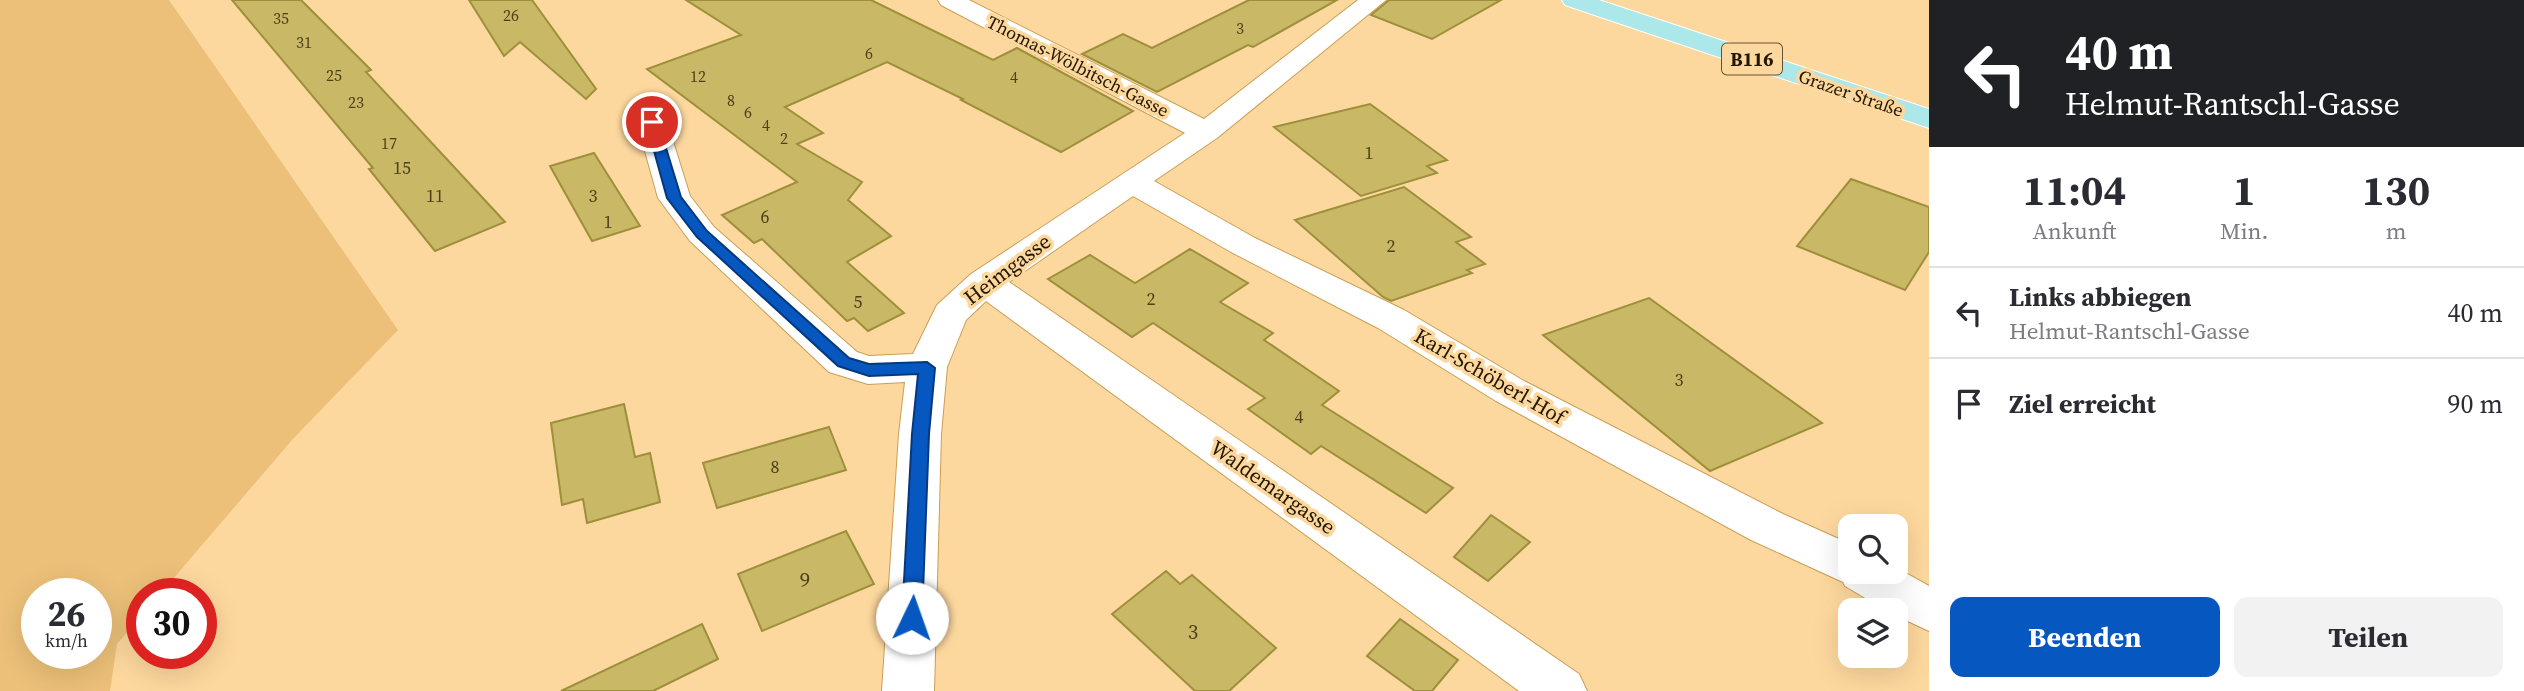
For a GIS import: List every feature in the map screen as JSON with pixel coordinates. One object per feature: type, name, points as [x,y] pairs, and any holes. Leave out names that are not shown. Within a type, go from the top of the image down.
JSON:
[{"type":"main road","name":"Grazer Straße","points":[[1574,0],[1929,119]]},
{"type":"street","name":"Thomas-Wölbitsch-Gasse","points":[[950,0],[1206,132]]},
{"type":"street","name":"Heimgasse","points":[[908,691],[920,434],[927,368],[950,314],[984,282],[1206,132],[1374,0]]},
{"type":"street","points":[[652,122],[674,198],[702,234],[844,362],[869,370],[927,368]]},
{"type":"street","name":"Karl-Schöberl-Hof","points":[[1132,182],[1243,245],[1391,319],[1510,391],[1767,527],[1838,560]]},
{"type":"street","name":"Waldemargasse","points":[[984,282],[1561,691]]},
{"type":"street","points":[[1883,584],[1929,610]]},
{"type":"shaded area","points":[[0,0],[169,0],[398,330],[292,440],[174,578],[126,578],[126,634],[117,644],[110,691],[0,691]]},
{"type":"building","points":[[232,0],[301,0],[371,70],[366,72],[505,222],[435,251],[369,169],[373,168]]},
{"type":"building","points":[[469,0],[532,0],[596,89],[586,99],[520,42],[504,56]]},
{"type":"building","points":[[686,0],[871,0],[993,60],[1017,48],[1133,111],[1061,152],[887,62],[785,107],[823,133],[797,144],[862,182],[848,200],[891,236],[847,262],[904,313],[868,331],[854,318],[847,321],[762,239],[754,243],[722,215],[797,182],[647,69],[741,35]]},
{"type":"building","points":[[1249,0],[1337,0],[1253,47],[1248,45],[1157,92],[1082,54],[1123,34],[1152,48]]},
{"type":"building","points":[[1389,0],[1501,0],[1432,39],[1371,15]]},
{"type":"building","points":[[1370,104],[1447,160],[1427,166],[1437,173],[1361,196],[1274,127]]},
{"type":"building","points":[[594,153],[640,226],[592,241],[550,166]]},
{"type":"building","points":[[1851,179],[1929,207],[1929,252],[1905,290],[1797,246]]},
{"type":"building","points":[[1404,187],[1471,237],[1456,242],[1485,264],[1467,270],[1472,273],[1391,301],[1383,297],[1295,220]]},
{"type":"building","points":[[1190,249],[1248,283],[1220,302],[1273,333],[1264,340],[1339,391],[1322,405],[1453,488],[1426,513],[1321,446],[1311,454],[1248,409],[1265,398],[1153,323],[1132,337],[1048,279],[1090,255],[1135,283]]},
{"type":"building","points":[[1649,298],[1822,423],[1710,471],[1543,335]]},
{"type":"building","points":[[624,404],[635,457],[650,453],[660,502],[587,523],[583,499],[562,505],[551,423]]},
{"type":"building","points":[[829,427],[846,470],[717,508],[703,463]]},
{"type":"building","points":[[1491,515],[1530,542],[1488,581],[1454,557]]},
{"type":"building","points":[[846,531],[874,584],[762,631],[738,574]]},
{"type":"building","points":[[1166,571],[1180,584],[1192,575],[1276,648],[1229,691],[1195,691],[1112,614]]},
{"type":"building","points":[[1400,619],[1458,660],[1432,691],[1415,691],[1367,656]]},
{"type":"building","points":[[702,624],[718,659],[653,691],[561,691]]},
{"type":"route","points":[[652,122],[674,198],[702,234],[844,362],[869,370],[927,368],[920,434],[912,618]]}]
